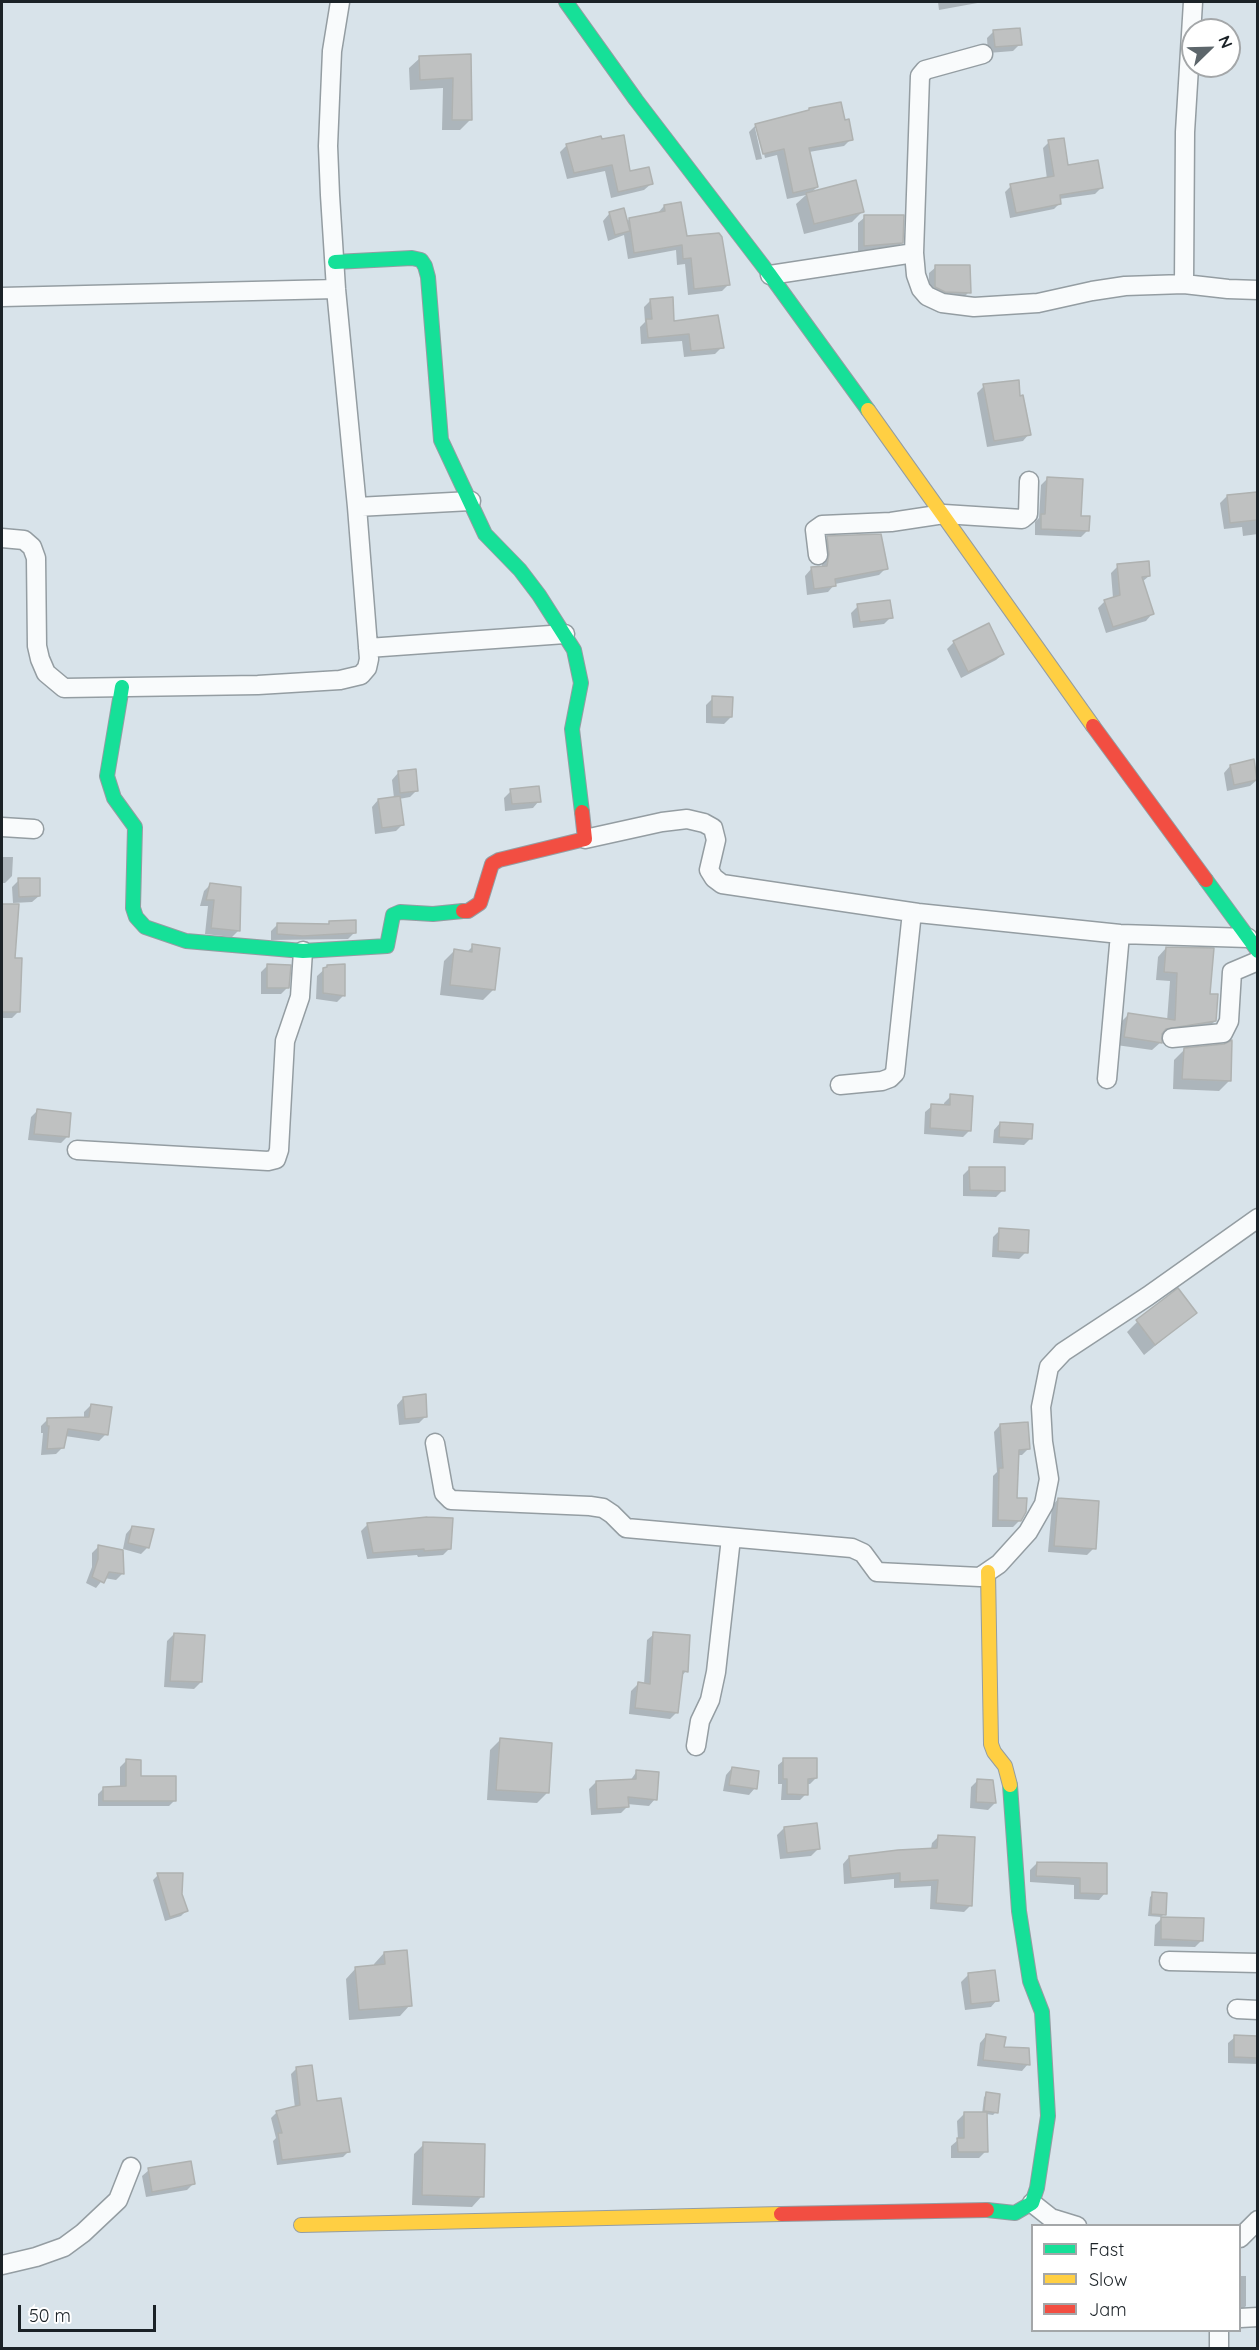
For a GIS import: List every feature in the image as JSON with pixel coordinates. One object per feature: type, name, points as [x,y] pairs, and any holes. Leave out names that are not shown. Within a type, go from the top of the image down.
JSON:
[{"type":"street","points":[[2,538],[24,540],[32,547],[36,558],[37,646],[46,673],[64,688],[258,685],[353,678],[361,675],[367,668],[368,648],[357,507],[336,289],[328,146],[332,51],[340,2]]},
{"type":"street","points":[[566,2],[636,100],[770,275],[944,514],[1080,708],[1253,944]]},
{"type":"street","points":[[1184,284],[1185,132],[1193,2]]},
{"type":"street","points":[[983,54],[925,69],[920,76],[914,253],[916,275],[921,289],[927,296],[942,303],[974,307],[1038,303],[1125,286],[1184,284],[1257,290]]},
{"type":"street","points":[[770,275],[914,253]]},
{"type":"street","points":[[335,262],[412,258],[421,260],[425,266],[428,277],[439,433],[485,534],[520,570],[574,650],[581,683],[572,729],[585,839]]},
{"type":"street","points":[[2,297],[336,289]]},
{"type":"street","points":[[818,555],[815,530],[822,525],[891,522],[944,514],[1022,519],[1028,514],[1029,481]]},
{"type":"street","points":[[357,507],[471,501]]},
{"type":"street","points":[[368,648],[565,634]]},
{"type":"street","points":[[122,687],[107,776],[114,798],[135,827],[133,908],[140,923],[145,927],[186,941],[303,951],[387,946],[393,915],[400,912],[433,914],[468,911],[480,903],[492,864],[499,860],[662,822],[687,819],[713,828],[716,840],[709,870],[722,884],[912,912],[1120,934],[1253,944]]},
{"type":"street","points":[[2,826],[34,829]]},
{"type":"street","points":[[840,1085],[882,1081],[890,1078],[895,1072],[912,912]]},
{"type":"street","points":[[1107,1079],[1120,934]]},
{"type":"street","points":[[77,1150],[268,1161],[276,1159],[279,1150],[285,1041],[300,997],[303,951]]},
{"type":"street","points":[[1172,1038],[1222,1033],[1229,1021],[1232,972],[1257,961]]},
{"type":"street","points":[[435,1443],[444,1493],[451,1500],[590,1506],[603,1508],[626,1528],[852,1548],[863,1553],[877,1572],[980,1577],[999,1564],[1028,1532],[1044,1504],[1049,1479],[1043,1442],[1041,1407],[1049,1367],[1063,1352],[1148,1296],[1257,1218]]},
{"type":"street","points":[[696,1746],[700,1721],[710,1700],[716,1672],[731,1538]]},
{"type":"street","points":[[301,2225],[986,2210],[1015,2213],[1032,2203],[1037,2188],[1048,2116],[1042,2012],[1030,1981],[1019,1911],[1010,1785],[1005,1766],[991,1744],[988,1572]]},
{"type":"street","points":[[1169,1961],[1257,1963]]},
{"type":"street","points":[[1237,2009],[1257,2010]]},
{"type":"street","points":[[2,2265],[64,2247],[83,2233],[118,2200],[131,2167]]},
{"type":"street","points":[[1032,2203],[1051,2218],[1070,2224]]},
{"type":"street","points":[[1241,2236],[1257,2220]]},
{"type":"street","points":[[1241,2318],[1257,2317]]},
{"type":"street","points":[[1219,2332],[1219,2349]]},
{"type":"building","points":[[1020,28],[1022,45],[995,47],[993,30]]},
{"type":"building","points":[[471,54],[472,120],[452,120],[453,78],[420,80],[419,56]]},
{"type":"building","points":[[841,102],[845,120],[849,119],[853,140],[809,148],[818,187],[793,193],[784,149],[763,154],[755,124],[809,110],[809,108]]},
{"type":"building","points":[[624,135],[630,171],[649,167],[653,184],[618,192],[612,165],[574,173],[566,144],[601,136],[602,139]]},
{"type":"building","points":[[1064,138],[1068,165],[1098,160],[1103,188],[1060,195],[1061,204],[1016,213],[1010,184],[1054,176],[1048,140]]},
{"type":"building","points":[[856,180],[864,212],[814,224],[806,193]]},
{"type":"building","points":[[681,202],[687,236],[719,233],[722,237],[730,285],[694,289],[691,258],[683,259],[682,245],[634,253],[629,218],[665,211],[664,205]]},
{"type":"building","points":[[624,208],[630,231],[615,235],[609,212]]},
{"type":"building","points":[[864,215],[904,215],[903,243],[864,246]]},
{"type":"building","points":[[935,265],[970,265],[971,293],[945,292],[935,287]]},
{"type":"building","points":[[673,297],[674,321],[718,315],[724,348],[691,351],[689,334],[648,338],[646,319],[652,319],[650,299]]},
{"type":"building","points":[[1019,380],[1020,396],[1023,395],[1031,435],[994,441],[983,384]]},
{"type":"building","points":[[1047,477],[1083,479],[1081,516],[1090,516],[1089,531],[1041,529],[1041,514],[1045,514]]},
{"type":"building","points":[[1257,492],[1257,520],[1230,523],[1227,495]]},
{"type":"building","points":[[881,534],[888,569],[835,579],[836,586],[814,589],[811,567],[827,566],[829,554],[827,536]]},
{"type":"building","points":[[1149,561],[1150,576],[1142,577],[1154,614],[1113,627],[1104,600],[1120,595],[1117,564]]},
{"type":"building","points":[[890,600],[893,618],[860,622],[857,604]]},
{"type":"building","points":[[989,623],[1004,654],[968,672],[953,641]]},
{"type":"building","points":[[712,696],[733,697],[732,717],[712,717]]},
{"type":"building","points":[[1254,759],[1257,780],[1234,785],[1230,765]]},
{"type":"building","points":[[416,769],[418,791],[400,793],[398,771]]},
{"type":"building","points":[[539,786],[541,802],[512,804],[510,789]]},
{"type":"building","points":[[400,796],[404,825],[382,828],[378,799]]},
{"type":"building","points":[[18,878],[40,878],[40,896],[19,897]]},
{"type":"building","points":[[210,883],[241,887],[240,931],[211,928],[214,900],[206,900]]},
{"type":"building","points":[[2,904],[19,904],[15,958],[22,958],[20,1012],[2,1012]]},
{"type":"building","points":[[356,920],[356,933],[303,936],[277,934],[277,923],[329,924],[329,921]]},
{"type":"building","points":[[472,944],[500,948],[495,990],[450,985],[454,949],[472,952]]},
{"type":"building","points":[[1166,947],[1214,948],[1210,994],[1218,994],[1216,1021],[1166,1029],[1162,1034],[1162,1043],[1124,1037],[1128,1013],[1175,1020],[1177,973],[1164,972]]},
{"type":"building","points":[[267,964],[291,965],[289,988],[267,988]]},
{"type":"building","points":[[345,964],[345,996],[323,993],[323,968],[327,965]]},
{"type":"building","points":[[1232,1040],[1231,1081],[1182,1079],[1184,1048],[1224,1044]]},
{"type":"building","points":[[950,1094],[973,1096],[971,1131],[930,1128],[931,1104],[950,1105]]},
{"type":"building","points":[[37,1109],[71,1113],[69,1137],[34,1134]]},
{"type":"building","points":[[1000,1122],[1033,1124],[1032,1139],[999,1137]]},
{"type":"building","points":[[969,1167],[1005,1167],[1005,1191],[970,1190]]},
{"type":"building","points":[[999,1228],[1029,1230],[1028,1253],[998,1251]]},
{"type":"building","points":[[1178,1288],[1197,1313],[1155,1345],[1136,1320]]},
{"type":"building","points":[[426,1394],[427,1417],[405,1419],[403,1397]]},
{"type":"building","points":[[91,1404],[112,1407],[108,1435],[68,1429],[64,1448],[47,1449],[49,1426],[47,1426],[47,1418],[89,1417]]},
{"type":"building","points":[[1028,1422],[1030,1449],[1019,1450],[1017,1498],[1027,1498],[1026,1512],[1021,1521],[998,1520],[999,1468],[1003,1468],[1000,1424]]},
{"type":"building","points":[[1058,1498],[1099,1501],[1096,1549],[1054,1546]]},
{"type":"building","points":[[427,1517],[453,1518],[451,1549],[373,1553],[367,1523]]},
{"type":"building","points":[[132,1526],[154,1529],[149,1548],[128,1543]]},
{"type":"building","points":[[98,1545],[123,1550],[124,1574],[109,1572],[104,1583],[92,1577],[98,1559]]},
{"type":"building","points":[[653,1632],[690,1635],[688,1672],[683,1671],[678,1713],[635,1708],[638,1682],[650,1684]]},
{"type":"building","points":[[174,1633],[205,1635],[202,1682],[170,1681]]},
{"type":"building","points":[[500,1738],[552,1743],[549,1793],[496,1790]]},
{"type":"building","points":[[783,1758],[817,1758],[817,1778],[808,1779],[808,1795],[787,1794],[787,1779],[783,1779]]},
{"type":"building","points":[[126,1759],[141,1760],[141,1776],[176,1776],[176,1801],[103,1801],[103,1787],[126,1786]]},
{"type":"building","points":[[732,1767],[759,1771],[757,1789],[729,1785]]},
{"type":"building","points":[[636,1770],[659,1772],[657,1800],[628,1797],[629,1807],[597,1809],[596,1781],[636,1779]]},
{"type":"building","points":[[977,1779],[993,1780],[996,1803],[976,1802]]},
{"type":"building","points":[[817,1823],[820,1849],[787,1853],[784,1827]]},
{"type":"building","points":[[938,1835],[975,1837],[972,1906],[936,1903],[938,1880],[900,1882],[900,1873],[851,1878],[849,1856],[937,1848]]},
{"type":"building","points":[[1037,1862],[1107,1863],[1107,1894],[1080,1893],[1080,1878],[1036,1876]]},
{"type":"building","points":[[157,1873],[183,1873],[182,1894],[188,1911],[170,1917]]},
{"type":"building","points":[[1152,1892],[1167,1893],[1166,1915],[1151,1914]]},
{"type":"building","points":[[1161,1917],[1204,1918],[1203,1941],[1161,1939]]},
{"type":"building","points":[[407,1950],[412,2006],[359,2010],[355,1967],[385,1964],[384,1952]]},
{"type":"building","points":[[995,1970],[999,2001],[971,2004],[968,1973]]},
{"type":"building","points":[[986,2034],[1006,2037],[1004,2047],[1029,2048],[1030,2065],[983,2060]]},
{"type":"building","points":[[1234,2035],[1257,2036],[1257,2058],[1234,2057]]},
{"type":"building","points":[[312,2065],[317,2101],[341,2098],[350,2152],[282,2160],[278,2133],[282,2133],[276,2111],[300,2105],[296,2067]]},
{"type":"building","points":[[986,2092],[1000,2094],[998,2113],[984,2111]]},
{"type":"building","points":[[964,2112],[987,2112],[988,2152],[958,2152],[957,2138],[964,2138]]},
{"type":"building","points":[[423,2142],[485,2144],[484,2197],[422,2195]]},
{"type":"building","points":[[191,2161],[195,2184],[152,2192],[148,2168]]},
{"type":"traffic: fast","points":[[566,2],[636,100],[770,275],[868,410]]},
{"type":"traffic: fast","points":[[335,262],[412,258],[421,260],[425,266],[428,277],[441,440],[485,534],[520,570],[574,650],[581,683],[572,729],[582,812]]},
{"type":"traffic: fast","points":[[122,687],[107,776],[114,798],[135,827],[133,908],[136,917],[145,927],[186,941],[303,951],[387,946],[393,915],[400,912],[433,914],[463,911]]},
{"type":"traffic: fast","points":[[1206,880],[1258,951]]},
{"type":"traffic: fast","points":[[987,2210],[1015,2213],[1032,2203],[1037,2188],[1048,2116],[1042,2012],[1030,1981],[1019,1911],[1010,1785]]},
{"type":"traffic: slow","points":[[868,410],[1093,726]]},
{"type":"traffic: slow","points":[[988,1572],[991,1744],[1005,1766],[1010,1785]]},
{"type":"traffic: slow","points":[[301,2225],[781,2214]]},
{"type":"traffic: jam","points":[[1093,726],[1206,880]]},
{"type":"traffic: jam","points":[[463,911],[468,911],[480,903],[492,864],[499,860],[585,839],[582,812]]},
{"type":"traffic: jam","points":[[781,2214],[987,2210]]}]
